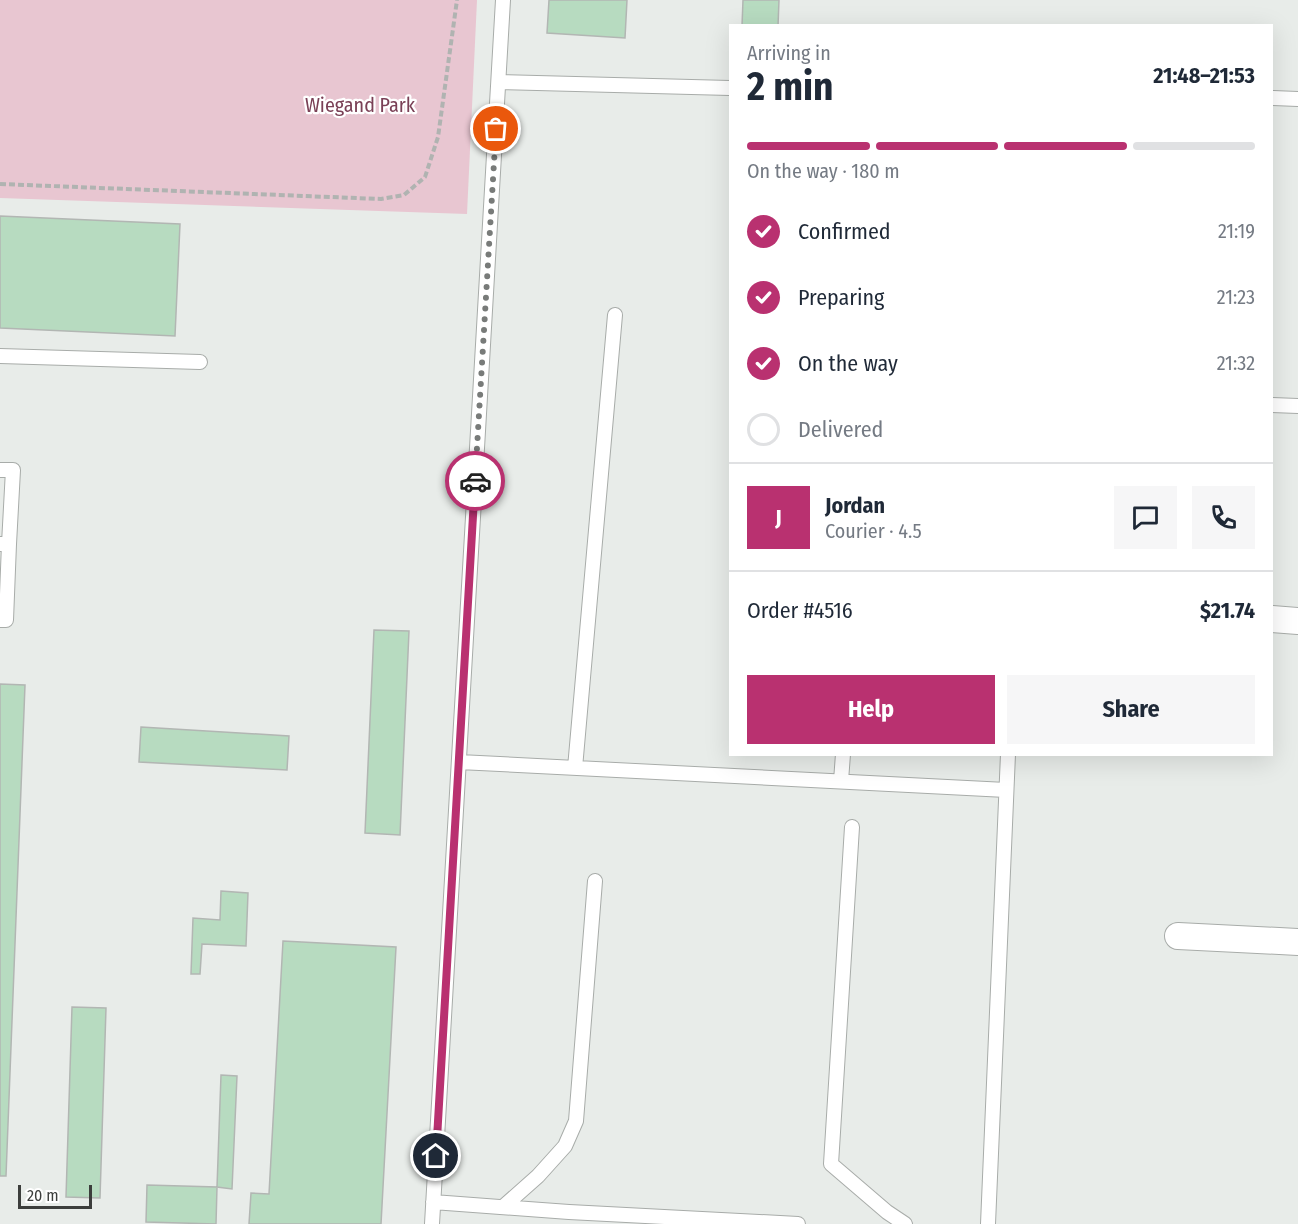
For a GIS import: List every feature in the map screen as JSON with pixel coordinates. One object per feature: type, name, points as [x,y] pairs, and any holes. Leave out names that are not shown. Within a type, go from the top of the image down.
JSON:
[{"type":"street","points":[[1273,620],[1298,621]]},
{"type":"street","points":[[1178,936],[1298,942]]},
{"type":"lane","points":[[432,1224],[503,0]]},
{"type":"lane","points":[[499,82],[729,88]]},
{"type":"lane","points":[[1273,98],[1298,99]]},
{"type":"lane","points":[[576,768],[615,315]]},
{"type":"lane","points":[[0,356],[200,362]]},
{"type":"lane","points":[[1273,405],[1298,406]]},
{"type":"lane","points":[[0,470],[13,470],[4,544],[6,620],[0,620]]},
{"type":"lane","points":[[841,781],[843,756]]},
{"type":"lane","points":[[988,1224],[1008,756]]},
{"type":"lane","points":[[459,762],[1006,790]]},
{"type":"lane","points":[[852,827],[831,1164],[887,1212],[905,1224]]},
{"type":"lane","points":[[503,1208],[538,1176],[565,1146],[576,1121],[595,881]]},
{"type":"lane","points":[[433,1202],[798,1224]]},
{"type":"path","points":[[0,184],[381,199],[404,195],[425,177],[438,137],[458,0]]},
{"type":"green space","name":"Wiegand Park","points":[[0,0],[477,0],[467,214],[0,198]]},
{"type":"building","points":[[549,0],[627,0],[625,38],[547,33]]},
{"type":"building","points":[[743,0],[779,0],[778,24],[742,24]]},
{"type":"building","points":[[0,216],[180,224],[175,336],[0,328]]},
{"type":"building","points":[[374,630],[409,631],[400,835],[365,833]]},
{"type":"building","points":[[0,684],[25,685],[6,1176],[0,1176]]},
{"type":"building","points":[[141,727],[289,736],[287,770],[139,762]]},
{"type":"building","points":[[221,891],[248,893],[246,946],[202,944],[200,974],[191,974],[193,918],[220,920]]},
{"type":"building","points":[[283,941],[396,947],[381,1224],[249,1224],[251,1193],[269,1194]]},
{"type":"building","points":[[72,1007],[106,1008],[100,1198],[66,1197]]},
{"type":"building","points":[[221,1075],[237,1076],[232,1189],[217,1187]]},
{"type":"building","points":[[147,1185],[217,1187],[216,1224],[146,1222]]},
{"type":"way so far","points":[[475,481],[496,129]]},
{"type":"route","points":[[436,1156],[475,481]]}]
